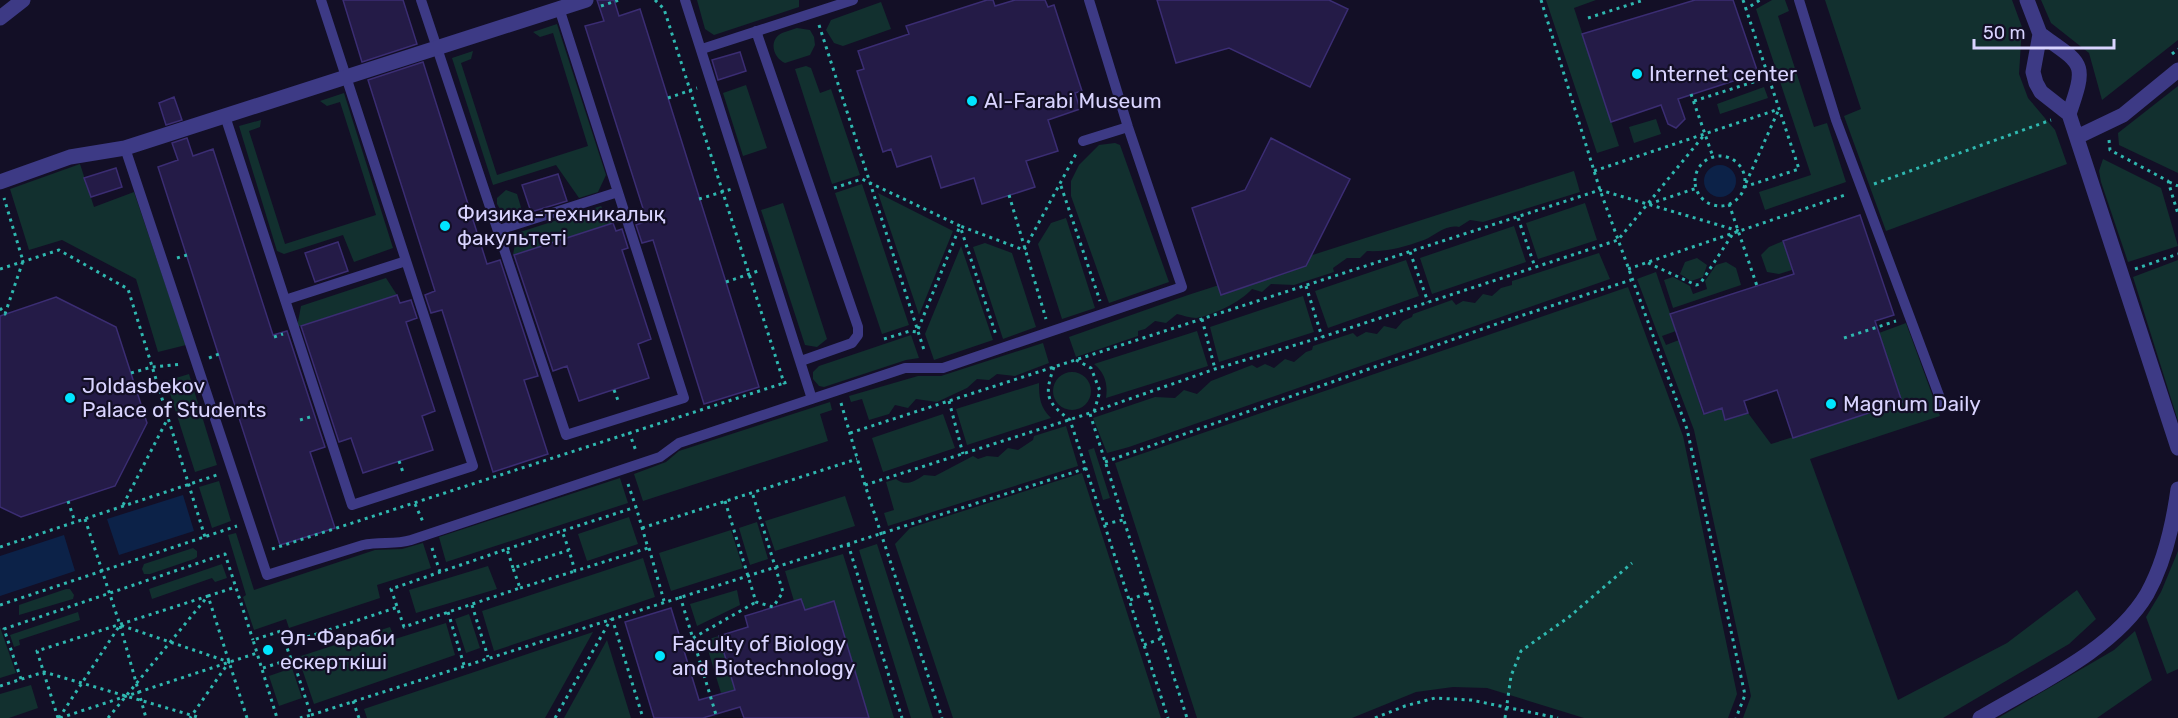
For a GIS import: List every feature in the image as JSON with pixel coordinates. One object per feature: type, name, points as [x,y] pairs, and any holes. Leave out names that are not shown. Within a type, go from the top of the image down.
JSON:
[{"type":"street","points":[[0,18],[23,0]]},
{"type":"street","points":[[2026,0],[2040,34],[2033,72],[2036,83],[2041,92],[2069,114],[2178,448]]},
{"type":"street","points":[[2,188],[70,158],[125,148],[559,8],[591,4]]},
{"type":"street","points":[[2040,34],[2072,56],[2079,68],[2080,80],[2069,114]]},
{"type":"street","points":[[2077,137],[2123,115],[2178,70]]},
{"type":"street","points":[[1980,718],[2090,653],[2114,635],[2136,610],[2158,572],[2169,536],[2178,489]]},
{"type":"lane","points":[[225,116],[352,505],[473,466],[321,0]]},
{"type":"lane","points":[[421,0],[566,435],[684,398],[559,8]]},
{"type":"lane","points":[[685,0],[813,399]]},
{"type":"lane","points":[[702,50],[854,0]]},
{"type":"lane","points":[[125,148],[267,575],[374,542],[401,543],[428,535],[660,458],[679,443],[837,390],[905,368],[943,368],[1182,287],[1128,127],[1089,0]]},
{"type":"lane","points":[[1799,0],[1836,120],[1943,406]]},
{"type":"lane","points":[[756,31],[858,327],[858,335],[852,343],[801,361]]},
{"type":"lane","points":[[1083,141],[1128,127]]},
{"type":"lane","points":[[499,230],[618,192]]},
{"type":"lane","points":[[285,300],[406,261]]},
{"type":"path","points":[[591,4],[619,0]]},
{"type":"path","points":[[655,0],[664,9],[784,383]]},
{"type":"path","points":[[1541,0],[1600,190],[1687,429],[1745,695],[1736,718]]},
{"type":"path","points":[[1588,18],[1644,0]]},
{"type":"path","points":[[1743,0],[1799,169],[1744,187]]},
{"type":"path","points":[[1746,9],[1760,0]]},
{"type":"path","points":[[815,12],[930,368]]},
{"type":"path","points":[[2169,56],[2178,49]]},
{"type":"path","points":[[1694,101],[1769,77]]},
{"type":"path","points":[[668,98],[712,83]]},
{"type":"path","points":[[1692,94],[1713,157]]},
{"type":"path","points":[[1594,171],[1779,109]]},
{"type":"path","points":[[1744,187],[1745,179],[1739,164],[1724,156],[1713,157],[1701,165],[1696,173],[1696,188],[1707,202],[1722,206],[1736,200],[1744,187],[1779,109]]},
{"type":"path","points":[[1862,189],[2069,114]]},
{"type":"path","points":[[2106,123],[2110,150],[2178,186]]},
{"type":"path","points":[[865,485],[1092,413],[1215,369],[1322,337],[1618,240],[1705,134]]},
{"type":"path","points":[[1024,250],[1061,186],[1083,141]]},
{"type":"path","points":[[834,188],[862,179],[960,226],[1024,250]]},
{"type":"path","points":[[2168,181],[2178,214]]},
{"type":"path","points":[[699,199],[745,185]]},
{"type":"path","points":[[1061,186],[1104,314]]},
{"type":"path","points":[[0,308],[5,314],[23,261],[2,188]]},
{"type":"path","points":[[1647,204],[1696,188]]},
{"type":"path","points":[[850,433],[1600,190],[1739,231]]},
{"type":"path","points":[[1009,195],[1050,332]]},
{"type":"path","points":[[1628,269],[1834,198]]},
{"type":"path","points":[[1730,204],[1757,286]]},
{"type":"path","points":[[1518,217],[1535,267]]},
{"type":"path","points":[[917,332],[960,226]]},
{"type":"path","points":[[960,226],[1001,348]]},
{"type":"path","points":[[1647,263],[1696,285],[1700,284],[1733,233]]},
{"type":"path","points":[[0,268],[59,250],[128,289],[205,537]]},
{"type":"path","points":[[1410,252],[1428,302]]},
{"type":"path","points":[[2122,273],[2178,254]]},
{"type":"path","points":[[726,282],[771,267]]},
{"type":"path","points":[[1105,462],[1508,320],[1632,280]]},
{"type":"path","points":[[1306,286],[1322,337]]},
{"type":"path","points":[[1844,338],[1910,316]]},
{"type":"path","points":[[1202,320],[1215,369]]},
{"type":"path","points":[[884,339],[917,332]]},
{"type":"path","points":[[1076,360],[1090,368],[1100,391],[1092,413],[1105,462],[1187,718]]},
{"type":"path","points":[[131,373],[152,367],[197,362]]},
{"type":"path","points":[[1054,367],[1047,393],[1053,407],[1070,420],[1168,718]]},
{"type":"path","points":[[271,550],[805,376]]},
{"type":"path","points":[[837,390],[865,485],[942,718]]},
{"type":"path","points":[[949,401],[963,454]]},
{"type":"path","points":[[122,507],[168,417]]},
{"type":"path","points":[[642,528],[857,459]]},
{"type":"path","points":[[300,718],[1086,468]]},
{"type":"path","points":[[0,548],[233,469]]},
{"type":"path","points":[[623,470],[664,601]]},
{"type":"path","points":[[693,638],[756,602],[773,607],[783,592],[752,492]]},
{"type":"path","points":[[68,501],[75,523]]},
{"type":"path","points":[[725,501],[756,602]]},
{"type":"path","points":[[415,503],[440,572]]},
{"type":"path","points":[[636,507],[391,588],[404,627],[648,548]]},
{"type":"path","points":[[85,519],[120,625],[146,718]]},
{"type":"path","points":[[1104,524],[1124,519]]},
{"type":"path","points":[[0,605],[250,522]]},
{"type":"path","points":[[562,531],[575,571]]},
{"type":"path","points":[[848,544],[902,718]]},
{"type":"path","points":[[507,549],[520,588]]},
{"type":"path","points":[[513,568],[569,550]]},
{"type":"path","points":[[21,680],[4,629],[225,554],[277,718]]},
{"type":"path","points":[[1505,718],[1511,676],[1521,651],[1569,617],[1632,562]]},
{"type":"path","points":[[59,718],[37,651],[236,587]]},
{"type":"path","points":[[1130,600],[1147,593]]},
{"type":"path","points":[[108,718],[208,596]]},
{"type":"path","points":[[208,596],[248,718]]},
{"type":"path","points":[[680,596],[717,718]]},
{"type":"path","points":[[472,604],[488,657]]},
{"type":"path","points":[[286,644],[398,607]]},
{"type":"path","points":[[447,612],[464,665]]},
{"type":"path","points":[[555,718],[612,618]]},
{"type":"path","points":[[612,618],[643,718]]},
{"type":"path","points":[[120,625],[230,662]]},
{"type":"path","points":[[59,718],[120,625]]},
{"type":"path","points":[[253,640],[281,631],[311,715]]},
{"type":"path","points":[[1144,645],[1162,638]]},
{"type":"path","points":[[59,718],[258,653]]},
{"type":"path","points":[[262,668],[291,659]]},
{"type":"path","points":[[191,717],[230,662]]},
{"type":"path","points":[[0,686],[44,672],[191,717],[201,718]]},
{"type":"path","points":[[1375,718],[1405,706],[1435,699],[1471,700],[1558,718]]},
{"type":"path","points":[[353,701],[358,718]]},
{"type":"green space","points":[[697,0],[799,0],[799,7],[714,35],[705,29]]},
{"type":"green space","points":[[1546,0],[1596,0],[1574,8],[1619,146],[1597,153]]},
{"type":"green space","points":[[1772,0],[1785,0],[1789,11],[1778,16],[1814,127],[1827,123],[1846,182],[1765,210],[1759,192],[1811,175],[1756,9]]},
{"type":"green space","points":[[1825,0],[2012,0],[2022,27],[2019,74],[2028,98],[2055,130],[2067,164],[1886,231],[1844,116],[1861,109]]},
{"type":"green space","points":[[2041,0],[2178,0],[2178,40],[2102,100],[2089,53],[2051,23]]},
{"type":"green space","points":[[881,2],[891,29],[843,46],[834,43],[826,30],[831,20]]},
{"type":"green space","points":[[557,24],[606,175],[598,192],[579,198],[556,165],[493,185],[452,58],[473,51],[471,59],[461,63],[497,175],[588,146],[553,33],[540,37],[533,32]]},
{"type":"green space","points":[[797,28],[810,30],[815,45],[810,55],[785,63],[775,53],[775,40],[782,33]]},
{"type":"green space","points":[[806,66],[811,68],[820,93],[831,89],[860,175],[832,184],[795,69]]},
{"type":"green space","points":[[746,85],[767,148],[743,156],[723,93]]},
{"type":"green space","points":[[2178,86],[2178,173],[2119,145],[2118,133]]},
{"type":"green space","points":[[1764,87],[1768,98],[1720,114],[1717,104]]},
{"type":"green space","points":[[344,93],[393,248],[354,262],[343,235],[284,254],[277,251],[239,126],[261,120],[260,127],[249,131],[285,244],[376,215],[340,102],[327,106],[320,101]]},
{"type":"green space","points":[[1656,119],[1661,134],[1634,143],[1629,127]]},
{"type":"green space","points":[[1115,143],[1120,145],[1169,282],[1109,303],[1071,196],[1071,181],[1079,165],[1099,145]]},
{"type":"green space","points":[[2103,159],[2161,188],[2178,246],[2128,262],[2101,182],[2099,171]]},
{"type":"green space","points":[[80,164],[94,207],[134,192],[186,345],[158,352],[136,279],[62,240],[29,250],[10,189]]},
{"type":"green space","points":[[1574,171],[1580,192],[1483,222],[1470,220],[1459,227],[1445,228],[1424,240],[1403,247],[1367,251],[1360,258],[1347,258],[1333,268],[1334,272],[1294,285],[1271,284],[1262,292],[1252,289],[1234,303],[1210,314],[1196,318],[1177,314],[1166,323],[1155,321],[1145,329],[1138,331],[1138,336],[1076,357],[1069,337],[1188,295]]},
{"type":"green space","points":[[862,184],[909,325],[882,334],[835,193]]},
{"type":"green space","points":[[506,190],[517,194],[523,214],[506,219],[497,204],[497,198]]},
{"type":"green space","points":[[878,193],[953,231],[919,315]]},
{"type":"green space","points":[[783,203],[827,339],[817,347],[805,345],[761,210]]},
{"type":"green space","points":[[1585,203],[1597,240],[1538,259],[1526,223]]},
{"type":"green space","points":[[601,206],[613,223],[513,255],[517,233]]},
{"type":"green space","points":[[1066,218],[1095,308],[1062,319],[1038,244],[1051,223]]},
{"type":"green space","points":[[1514,226],[1526,262],[1432,294],[1420,258]]},
{"type":"green space","points":[[1783,241],[1792,270],[1779,274],[1767,272],[1761,255],[1769,247]]},
{"type":"green space","points":[[985,243],[1012,253],[1036,327],[1003,339],[973,247]]},
{"type":"green space","points":[[961,246],[993,340],[934,360],[925,334]]},
{"type":"green space","points":[[1599,253],[1610,279],[1129,447],[1107,453],[1093,418],[1155,397],[1175,398],[1184,390],[1197,394],[1211,381],[1252,365],[1257,368],[1265,364],[1274,368],[1285,359],[1294,362],[1312,350],[1313,346],[1353,333],[1357,337],[1366,332],[1377,334],[1384,326],[1396,329],[1413,314],[1452,300],[1456,305],[1463,301],[1475,303],[1483,294],[1492,296],[1501,288],[1512,285],[1512,281]]},
{"type":"green space","points":[[1697,258],[1707,265],[1703,277],[1691,281],[1680,274],[1685,262]]},
{"type":"green space","points":[[1406,260],[1419,296],[1328,328],[1315,291]]},
{"type":"green space","points":[[2178,260],[2178,421],[2133,277]]},
{"type":"green space","points":[[1726,262],[1736,268],[1741,285],[1673,308],[1664,280],[1673,277],[1690,286],[1693,294],[1707,289],[1705,281],[1716,265]]},
{"type":"green space","points":[[1656,272],[1676,331],[1662,336],[1666,345],[1679,340],[1703,414],[1722,408],[1725,419],[1748,413],[1771,444],[1901,403],[1879,333],[1906,323],[1940,416],[1810,459],[1898,700],[2007,643],[2077,590],[2096,619],[2069,644],[1943,718],[1743,718],[1751,696],[1694,430],[1637,279]]},
{"type":"green space","points":[[386,278],[397,295],[297,327],[301,306]]},
{"type":"green space","points":[[1628,287],[1683,436],[1737,694],[1728,718],[1584,718],[1487,688],[1453,687],[1416,692],[1352,718],[1197,718],[1115,463]]},
{"type":"green space","points":[[1303,296],[1314,332],[1219,362],[1210,327]]},
{"type":"green space","points":[[1197,331],[1208,366],[1106,398],[1105,379],[1094,364]]},
{"type":"green space","points":[[911,335],[919,358],[906,360],[824,387],[819,386],[813,379],[813,372],[819,366]]},
{"type":"green space","points":[[1043,343],[1049,363],[1015,376],[997,374],[989,380],[977,379],[967,388],[937,402],[916,399],[908,408],[895,405],[889,414],[869,420],[862,399],[851,402],[849,396],[918,376],[941,376]]},
{"type":"green space","points":[[1072,372],[1085,378],[1091,391],[1085,404],[1072,410],[1059,404],[1053,391],[1059,378]]},
{"type":"green space","points":[[189,374],[217,465],[195,472],[166,381]]},
{"type":"green space","points":[[1039,383],[1041,402],[1051,418],[967,445],[956,409]]},
{"type":"green space","points":[[830,402],[832,410],[820,414],[828,441],[643,501],[634,474],[666,462],[679,451]]},
{"type":"green space","points":[[943,414],[955,448],[883,472],[872,438]]},
{"type":"green space","points":[[1066,426],[1078,466],[888,526],[884,513],[894,510],[886,482],[896,479],[907,483],[924,475],[935,476],[973,456],[978,459],[987,456],[998,457],[1008,448],[1018,450],[1033,440],[1034,436]]},
{"type":"green space","points":[[1094,448],[1110,498],[1103,500],[1088,450]]},
{"type":"green space","points":[[1082,473],[1161,718],[953,718],[895,544],[910,528]]},
{"type":"green space","points":[[620,478],[628,503],[446,562],[439,537]]},
{"type":"green space","points":[[219,481],[231,521],[212,528],[199,487]]},
{"type":"green space","points":[[845,496],[855,526],[775,551],[765,521]]},
{"type":"green space","points":[[629,517],[638,544],[587,561],[578,534]]},
{"type":"green space","points":[[757,522],[768,559],[750,565],[739,528]]},
{"type":"green space","points":[[731,530],[743,568],[671,591],[659,553]]},
{"type":"green space","points":[[236,533],[254,590],[375,550],[402,549],[423,543],[431,568],[377,585],[380,598],[289,628],[286,619],[254,630],[243,597],[246,595],[228,535]]},
{"type":"green space","points":[[877,544],[933,718],[911,718],[859,550]]},
{"type":"green space","points":[[193,548],[197,551],[197,557],[194,559],[144,574],[142,569],[144,564]]},
{"type":"green space","points":[[2178,551],[2178,669],[2167,674],[2146,617],[2161,592]]},
{"type":"green space","points":[[843,554],[894,718],[869,718],[834,602],[805,610],[801,599],[794,601],[785,571]]},
{"type":"green space","points":[[643,558],[655,597],[494,651],[482,611]]},
{"type":"green space","points":[[222,564],[227,578],[215,582],[212,578],[152,599],[149,589]]},
{"type":"green space","points":[[488,566],[497,589],[416,613],[409,590]]},
{"type":"green space","points":[[70,589],[74,595],[73,599],[19,615],[19,605]]},
{"type":"green space","points":[[737,590],[740,605],[697,626],[690,604]]},
{"type":"green space","points":[[78,612],[80,620],[19,640],[20,645],[14,647],[10,635]]},
{"type":"green space","points":[[469,614],[480,648],[466,653],[455,619]]},
{"type":"green space","points":[[446,623],[455,655],[314,704],[298,657],[390,627],[395,639]]},
{"type":"green space","points":[[0,627],[16,673],[0,678]]},
{"type":"green space","points":[[2135,631],[2152,680],[2097,718],[1998,718],[2114,650]]},
{"type":"green space","points":[[593,632],[545,718],[367,718],[364,709]]},
{"type":"green space","points":[[719,636],[735,690],[721,693],[705,640]]},
{"type":"green space","points":[[607,640],[631,718],[564,718]]},
{"type":"green space","points":[[292,668],[302,698],[279,706],[269,676]]},
{"type":"green space","points":[[31,685],[38,708],[9,718],[0,718],[0,694]]},
{"type":"water","points":[[1720,165],[1731,170],[1736,181],[1731,192],[1720,197],[1709,192],[1704,181],[1709,170]]},
{"type":"water","points":[[183,495],[194,531],[119,555],[107,519]]},
{"type":"water","points":[[64,535],[75,571],[0,596],[0,556]]},
{"type":"building","points":[[343,0],[403,0],[417,44],[362,62]]},
{"type":"building","points":[[597,0],[614,0],[619,16],[640,9],[759,387],[704,404],[653,240],[642,243],[636,225],[647,221],[585,26],[604,21]]},
{"type":"building","name":"Al-Farabi Museum","points":[[993,0],[995,6],[1015,0],[1045,0],[1048,7],[1054,5],[1082,91],[1075,93],[1080,109],[1048,120],[1058,151],[1026,161],[1035,187],[982,204],[974,178],[941,188],[931,156],[897,167],[891,149],[883,152],[857,71],[864,69],[858,51],[909,34],[906,26]]},
{"type":"building","points":[[1157,0],[1329,0],[1348,9],[1310,87],[1229,48],[1176,63]]},
{"type":"building","points":[[1695,0],[1733,0],[1758,73],[1678,99],[1685,119],[1676,128],[1668,124],[1661,105],[1611,122],[1582,34]]},
{"type":"building","points":[[740,52],[746,71],[718,80],[712,60]]},
{"type":"building","name":"Физика-техникалық факультеті","points":[[423,62],[487,264],[500,260],[538,376],[524,380],[548,454],[493,472],[442,310],[431,313],[425,295],[435,291],[368,80]]},
{"type":"building","points":[[174,97],[182,120],[166,125],[159,103]]},
{"type":"building","points":[[187,138],[193,156],[213,149],[273,335],[287,331],[325,447],[310,452],[335,528],[280,545],[158,167],[178,160],[172,143]]},
{"type":"building","points":[[1271,138],[1350,179],[1306,266],[1221,295],[1192,208],[1245,190]]},
{"type":"building","points":[[116,168],[122,187],[91,197],[84,178]]},
{"type":"building","points":[[558,174],[567,201],[531,212],[522,185]]},
{"type":"building","points":[[1860,215],[1894,315],[1875,321],[1902,402],[1793,438],[1777,390],[1744,401],[1748,413],[1725,420],[1722,408],[1704,414],[1670,314],[1794,274],[1783,241]]},
{"type":"building","points":[[613,223],[616,231],[622,229],[628,248],[622,250],[651,339],[638,344],[649,378],[579,401],[567,366],[553,371],[514,255]]},
{"type":"building","points":[[338,242],[348,271],[315,282],[305,253]]},
{"type":"building","points":[[397,295],[400,303],[411,300],[417,318],[406,322],[435,411],[422,416],[433,450],[363,473],[351,438],[339,442],[301,326]]},
{"type":"building","name":"Joldasbekov Palace of Students","points":[[56,297],[116,327],[147,423],[115,486],[21,517],[0,507],[0,316]]},
{"type":"building","points":[[801,599],[805,610],[834,601],[869,718],[744,718],[740,707],[703,718],[654,718],[625,622],[671,608],[699,700],[735,690],[719,636],[748,627],[745,616]]},
{"type":"place","name":"Internet center","points":[[1637,74]]},
{"type":"place","name":"Al-Farabi Museum","points":[[972,101]]},
{"type":"place","name":"Физика-техникалық факультеті","points":[[445,226]]},
{"type":"place","name":"Joldasbekov Palace of Students","points":[[70,398]]},
{"type":"place","name":"Magnum Daily","points":[[1831,404]]},
{"type":"place","name":"Әл-Фараби ескерткіші","points":[[268,650]]},
{"type":"place","name":"Faculty of Biology and Biotechnology","points":[[660,656]]}]
